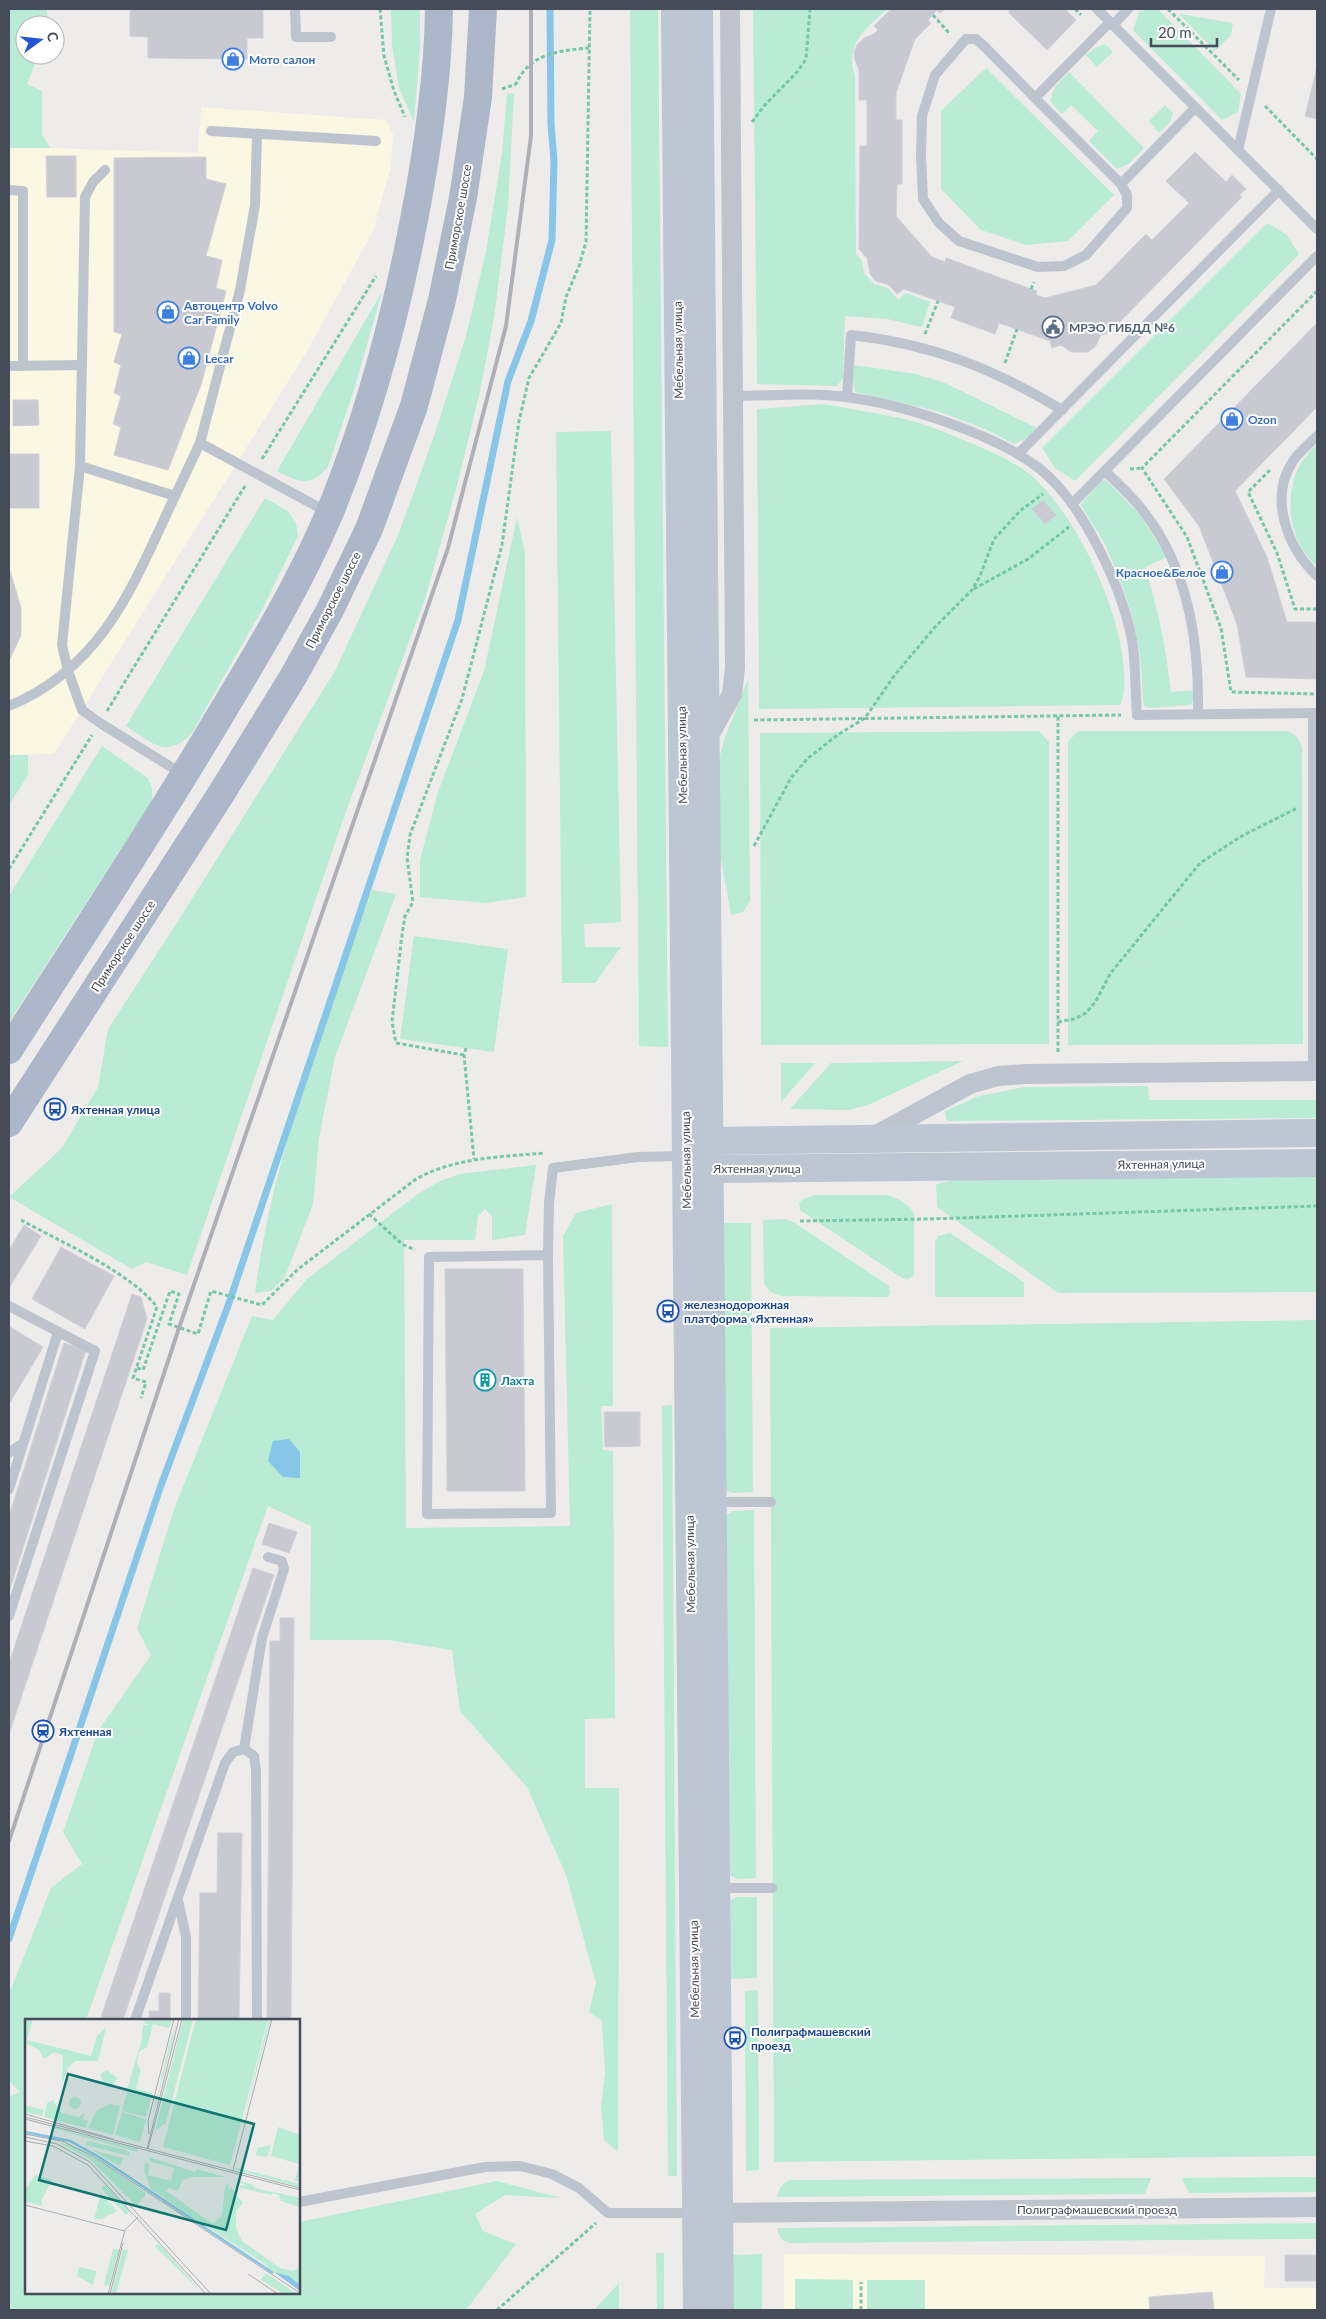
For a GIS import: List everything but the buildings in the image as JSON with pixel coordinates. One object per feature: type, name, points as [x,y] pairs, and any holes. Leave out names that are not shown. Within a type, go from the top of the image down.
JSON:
[{"type":"main road","points":[[9,1050],[184,776],[256,657],[329,513],[374,390],[400,291],[422,180],[438,57],[439,9]]},
{"type":"main road","name":"Приморское шоссе","points":[[9,1123],[293,677],[330,610],[369,528],[414,406],[442,300],[464,198],[478,97],[484,9]]},
{"type":"street","name":"Мебельная улица","points":[[675,9],[686,1156],[708,2212],[720,2310]]},
{"type":"street","name":"Мебельная улица","points":[[697,2310],[708,2212],[716,1888],[699,9]]},
{"type":"street","points":[[705,743],[732,694],[735,668],[730,9]]},
{"type":"street","points":[[871,1138],[970,1084],[998,1076],[1025,1074],[1315,1071]]},
{"type":"street","points":[[686,1156],[708,1141],[1317,1133]]},
{"type":"street","name":"Яхтенная улица","points":[[686,1156],[709,1169],[1317,1162]]},
{"type":"street","name":"Полиграфмашевский проезд","points":[[708,2212],[1317,2207]]},
{"type":"lane","points":[[295,9],[296,37],[330,37]]},
{"type":"lane","points":[[1097,9],[1317,229]]},
{"type":"lane","points":[[1035,98],[1111,23],[1128,9]]},
{"type":"lane","points":[[1238,150],[1271,9]]},
{"type":"lane","points":[[966,39],[976,39],[1035,98],[1121,184],[1127,195],[1127,208],[1086,255],[1064,266],[1038,267],[959,241],[939,223],[923,199],[920,156],[922,116],[935,75],[966,39]]},
{"type":"lane","points":[[1121,184],[1195,108]]},
{"type":"lane","points":[[211,131],[376,141]]},
{"type":"lane","points":[[9,706],[29,697],[68,671],[109,626],[126,600],[200,443],[240,290],[255,206],[257,134]]},
{"type":"lane","points":[[105,170],[93,182],[85,197],[80,466],[62,645],[68,671],[82,710],[184,776]]},
{"type":"lane","points":[[9,190],[23,191],[23,366]]},
{"type":"lane","points":[[1018,454],[1278,190]]},
{"type":"lane","points":[[1072,504],[1317,256]]},
{"type":"lane","points":[[846,397],[851,335],[923,341],[1000,376],[1062,410]]},
{"type":"lane","points":[[9,366],[82,365]]},
{"type":"lane","points":[[733,396],[804,395],[846,397],[934,418],[975,433],[1018,454],[1040,469],[1056,484],[1080,517],[1103,558],[1125,612],[1132,639],[1137,715],[1315,713],[1313,800],[1315,1071]]},
{"type":"lane","points":[[1317,436],[1293,460],[1284,484],[1281,511],[1290,540],[1306,566],[1317,576]]},
{"type":"lane","points":[[200,443],[329,513]]},
{"type":"lane","points":[[80,466],[176,496]]},
{"type":"lane","points":[[1105,471],[1144,512],[1166,545],[1185,591],[1195,633],[1198,714]]},
{"type":"lane","points":[[548,1255],[429,1256],[427,1514],[551,1513],[548,1255],[549,1203],[553,1168],[638,1156],[686,1156]]},
{"type":"lane","points":[[9,1616],[94,1350],[10,1309]]},
{"type":"lane","points":[[9,1489],[58,1332]]},
{"type":"lane","points":[[9,1453],[20,1445]]},
{"type":"lane","points":[[712,1502],[771,1502]]},
{"type":"lane","points":[[244,1749],[262,1638],[284,1569],[282,1561],[268,1556]]},
{"type":"lane","points":[[135,2019],[225,1763],[233,1752],[244,1749]]},
{"type":"lane","points":[[244,1749],[254,1756],[256,1770],[257,2019]]},
{"type":"lane","points":[[716,1888],[772,1888]]},
{"type":"lane","points":[[178,1900],[186,1937],[186,2019]]},
{"type":"lane","points":[[300,2202],[485,2167],[520,2166],[552,2174],[579,2188],[608,2212],[708,2212]]},
{"type":"path","points":[[464,1055],[396,1043],[392,1022],[402,935],[405,916],[413,902],[407,858],[410,835],[462,699],[497,564],[512,477],[519,421],[529,378],[561,323],[566,297],[579,266],[586,242],[590,9]]},
{"type":"path","points":[[748,128],[764,106],[798,71],[806,59],[810,9]]},
{"type":"path","points":[[933,15],[960,45]]},
{"type":"path","points":[[478,97],[516,84],[522,71],[539,58],[560,51],[589,48]]},
{"type":"path","points":[[1317,291],[1142,468],[1187,537],[1221,628],[1231,692],[1317,694]]},
{"type":"path","points":[[916,334],[923,341],[938,301]]},
{"type":"path","points":[[1000,376],[1017,329]]},
{"type":"path","points":[[997,358],[1015,365]]},
{"type":"path","points":[[754,846],[791,778],[808,758],[839,734],[865,718],[894,676],[935,627],[972,590],[980,576],[994,539],[1021,510],[1056,484]]},
{"type":"path","points":[[972,590],[1044,549],[1080,517]]},
{"type":"path","points":[[754,720],[1137,715]]},
{"type":"path","points":[[1058,716],[1058,1052]]},
{"type":"path","points":[[1058,1022],[1074,1019],[1086,1013],[1096,1001],[1110,974],[1200,863],[1240,837],[1313,800]]},
{"type":"path","points":[[466,1048],[464,1055],[474,1159]]},
{"type":"path","points":[[137,1368],[144,1370],[170,1291],[180,1294],[169,1324],[198,1334],[211,1290],[262,1305],[297,1270],[416,1179],[432,1170],[474,1159],[551,1153]]},
{"type":"path","points":[[800,1221],[929,1219],[1317,1206]]},
{"type":"path","points":[[369,1214],[402,1244],[429,1256]]},
{"type":"path","points":[[21,1220],[123,1276],[147,1294],[157,1307],[164,1309]]},
{"type":"path","points":[[141,1398],[146,1382],[133,1378],[157,1307]]},
{"type":"path","points":[[498,2310],[608,2212]]},
{"type":"path","points":[[861,2310],[862,2282]]},
{"type":"shaded area","points":[[201,107],[385,120],[393,133],[391,166],[373,231],[306,353],[54,754],[9,755],[9,148],[198,153]]},
{"type":"shaded area","points":[[784,2254],[1265,2256],[1264,2288],[1317,2288],[1317,2310],[784,2310]]},
{"type":"green space","points":[[9,9],[47,9],[47,15],[15,15],[15,65],[35,65],[27,84],[42,91],[42,134],[50,148],[9,148]]},
{"type":"green space","points":[[391,9],[420,9],[420,50],[414,122],[399,88],[392,45]]},
{"type":"green space","points":[[630,9],[658,9],[668,1047],[639,1046]]},
{"type":"green space","points":[[753,9],[887,9],[865,30],[859,38],[852,55],[855,76],[856,254],[862,261],[864,273],[874,284],[888,288],[898,300],[906,293],[930,302],[922,327],[887,319],[845,316],[843,378],[837,386],[757,384]]},
{"type":"green space","points":[[1158,9],[1241,94],[1238,112],[1222,120],[1133,30],[1139,12]]},
{"type":"green space","points":[[1179,14],[1233,23],[1231,35],[1215,51]]},
{"type":"green space","points":[[1105,44],[1113,52],[1097,67],[1086,55],[1093,49]]},
{"type":"green space","points":[[986,68],[1114,195],[1068,241],[1026,245],[981,230],[941,189],[941,111]]},
{"type":"green space","points":[[1069,72],[1144,148],[1130,163],[1117,169],[1089,141],[1098,131],[1071,105],[1062,114],[1050,101],[1055,87]]},
{"type":"green space","points":[[507,93],[514,94],[508,206],[495,311],[481,387],[458,482],[425,599],[344,817],[187,1275],[146,1262],[132,1269],[9,1197],[62,1148],[98,1087],[108,1029],[335,671],[399,533],[435,433],[466,336],[486,251],[502,153]]},
{"type":"green space","points":[[1165,105],[1173,113],[1170,122],[1159,133],[1149,121]]},
{"type":"green space","points":[[1267,223],[1286,234],[1299,254],[1075,481],[1055,468],[1042,448]]},
{"type":"green space","points":[[382,292],[354,390],[328,467],[316,478],[304,481],[277,471]]},
{"type":"green space","points":[[854,365],[916,374],[945,383],[1037,428],[1026,439],[1014,444],[985,429],[937,411],[855,392],[853,380]]},
{"type":"green space","points":[[824,404],[891,416],[936,429],[1008,460],[1027,472],[1041,485],[1054,500],[1078,535],[1097,572],[1111,609],[1123,657],[1124,684],[1120,705],[759,709],[757,409]]},
{"type":"green space","points":[[611,431],[621,922],[584,924],[585,947],[621,947],[595,983],[562,983],[556,432]]},
{"type":"green space","points":[[1317,445],[1317,566],[1305,554],[1297,539],[1290,505],[1292,488],[1297,472],[1305,457]]},
{"type":"green space","points":[[1103,480],[1107,481],[1140,515],[1167,557],[1145,567],[1161,628],[1171,692],[1194,690],[1193,702],[1190,705],[1150,708],[1145,707],[1143,702],[1140,660],[1134,622],[1115,567],[1106,547],[1081,504]]},
{"type":"green space","points":[[265,498],[288,511],[296,523],[298,536],[264,606],[192,733],[175,746],[159,746],[152,743],[126,726]]},
{"type":"green space","points":[[517,517],[525,553],[526,897],[486,903],[420,897],[420,860],[438,792],[484,671]]},
{"type":"green space","points":[[748,679],[750,901],[743,912],[731,915],[720,854],[719,759],[725,737]]},
{"type":"green space","points":[[1039,731],[1049,742],[1049,1044],[761,1045],[760,733]]},
{"type":"green space","points":[[1078,731],[1287,731],[1297,737],[1302,748],[1303,1044],[1068,1045],[1068,742]]},
{"type":"green space","points":[[102,746],[148,778],[152,788],[152,801],[9,1022],[9,896]]},
{"type":"green space","points":[[9,755],[28,755],[28,775],[9,805]]},
{"type":"green space","points":[[372,890],[396,894],[335,1057],[319,1138],[313,1204],[285,1277],[271,1291],[255,1293],[263,1241],[288,1139],[319,1038]]},
{"type":"green space","points":[[414,936],[508,949],[494,1052],[400,1039]]},
{"type":"green space","points":[[963,1061],[868,1105],[849,1110],[790,1109],[831,1063]]},
{"type":"green space","points":[[781,1063],[815,1063],[781,1102]]},
{"type":"green space","points":[[1148,1086],[1149,1100],[1317,1100],[1317,1118],[946,1120],[945,1111],[979,1096],[1024,1087]]},
{"type":"green space","points":[[536,1165],[525,1235],[492,1240],[492,1216],[485,1209],[478,1216],[475,1240],[404,1240],[406,1528],[570,1526],[563,1236],[576,1213],[612,1204],[613,1406],[601,1406],[603,1450],[613,1451],[615,1718],[585,1719],[585,1788],[619,1788],[618,2152],[604,2140],[601,2107],[605,2073],[602,2021],[589,2012],[596,1983],[566,1875],[527,1787],[460,1711],[452,1650],[388,1640],[310,1640],[311,1526],[268,1506],[86,2019],[25,2019],[25,2294],[300,2294],[300,2222],[497,2181],[561,2198],[505,2195],[475,2214],[483,2231],[516,2244],[466,2310],[9,2310],[9,2097],[20,2092],[9,2081],[9,1994],[51,1888],[82,1864],[63,1832],[98,1731],[151,1655],[137,1629],[174,1509],[252,1316],[273,1320],[307,1279],[418,1194],[440,1181],[460,1174]]},
{"type":"green space","points":[[1317,1170],[1317,1292],[1058,1293],[937,1207],[936,1185],[999,1173]]},
{"type":"green space","points":[[815,1195],[887,1195],[906,1204],[914,1213],[914,1276],[908,1279],[902,1278],[800,1210],[799,1203],[803,1199]]},
{"type":"green space","points":[[786,1219],[795,1223],[889,1286],[890,1294],[887,1297],[782,1296],[770,1292],[764,1283],[763,1220]]},
{"type":"green space","points":[[723,1223],[751,1223],[753,1492],[733,1493],[725,1490]]},
{"type":"green space","points":[[950,1233],[1024,1282],[1024,1297],[935,1297],[935,1242],[938,1236]]},
{"type":"green space","points":[[1317,1320],[1317,2156],[774,2162],[770,1328]]},
{"type":"green space","points":[[672,1405],[677,2176],[668,2176],[662,1406]]},
{"type":"green space","points":[[754,1510],[756,1878],[738,1879],[729,1875],[726,1515],[734,1511]]},
{"type":"green space","points":[[738,1897],[757,1897],[757,1978],[730,1979],[729,1901]]},
{"type":"green space","points":[[758,1990],[759,2170],[746,2171],[745,1991]]},
{"type":"green space","points":[[1317,2177],[1317,2192],[1189,2193],[1182,2178]]},
{"type":"green space","points":[[1151,2178],[1145,2194],[777,2197],[781,2187],[790,2180]]},
{"type":"green space","points":[[1317,2223],[1317,2239],[790,2243],[781,2238],[777,2228]]},
{"type":"green space","points":[[656,2253],[664,2253],[664,2310],[657,2310]]},
{"type":"green space","points":[[762,2254],[762,2310],[733,2310],[732,2255]]},
{"type":"green space","points":[[795,2279],[853,2280],[853,2310],[795,2310]]},
{"type":"green space","points":[[867,2280],[925,2280],[925,2310],[867,2310]]},
{"type":"green space","points":[[619,2283],[619,2310],[594,2310]]},
{"type":"water","points":[[289,1439],[300,1452],[300,1478],[283,1477],[268,1461],[273,1441]]},
{"type":"waterway","points":[[9,1939],[160,1488],[229,1303],[458,620],[508,381],[531,321],[552,240],[554,161],[551,124],[550,9]]},
{"type":"railway","points":[[9,1841],[179,1328],[448,548],[506,326],[531,136],[531,9]]},
{"type":"place","name":"Мото салон","points":[[233,59]]},
{"type":"place","name":"Автоцентр Volvo Car Family","points":[[168,312]]},
{"type":"place","name":"МРЭО ГИБДД №6","points":[[1053,327]]},
{"type":"place","name":"Lecar","points":[[189,358]]},
{"type":"place","name":"Ozon","points":[[1232,419]]},
{"type":"place","name":"Красное&Белое","points":[[1222,572]]},
{"type":"place","name":"Яхтенная улица","points":[[55,1109]]},
{"type":"place","name":"железнодорожная платформа «Яхтенная»","points":[[668,1311]]},
{"type":"place","name":"Лахта","points":[[485,1380]]},
{"type":"place","name":"Яхтенная","points":[[43,1731]]},
{"type":"place","name":"Полиграфмашевский проезд","points":[[735,2038]]}]
